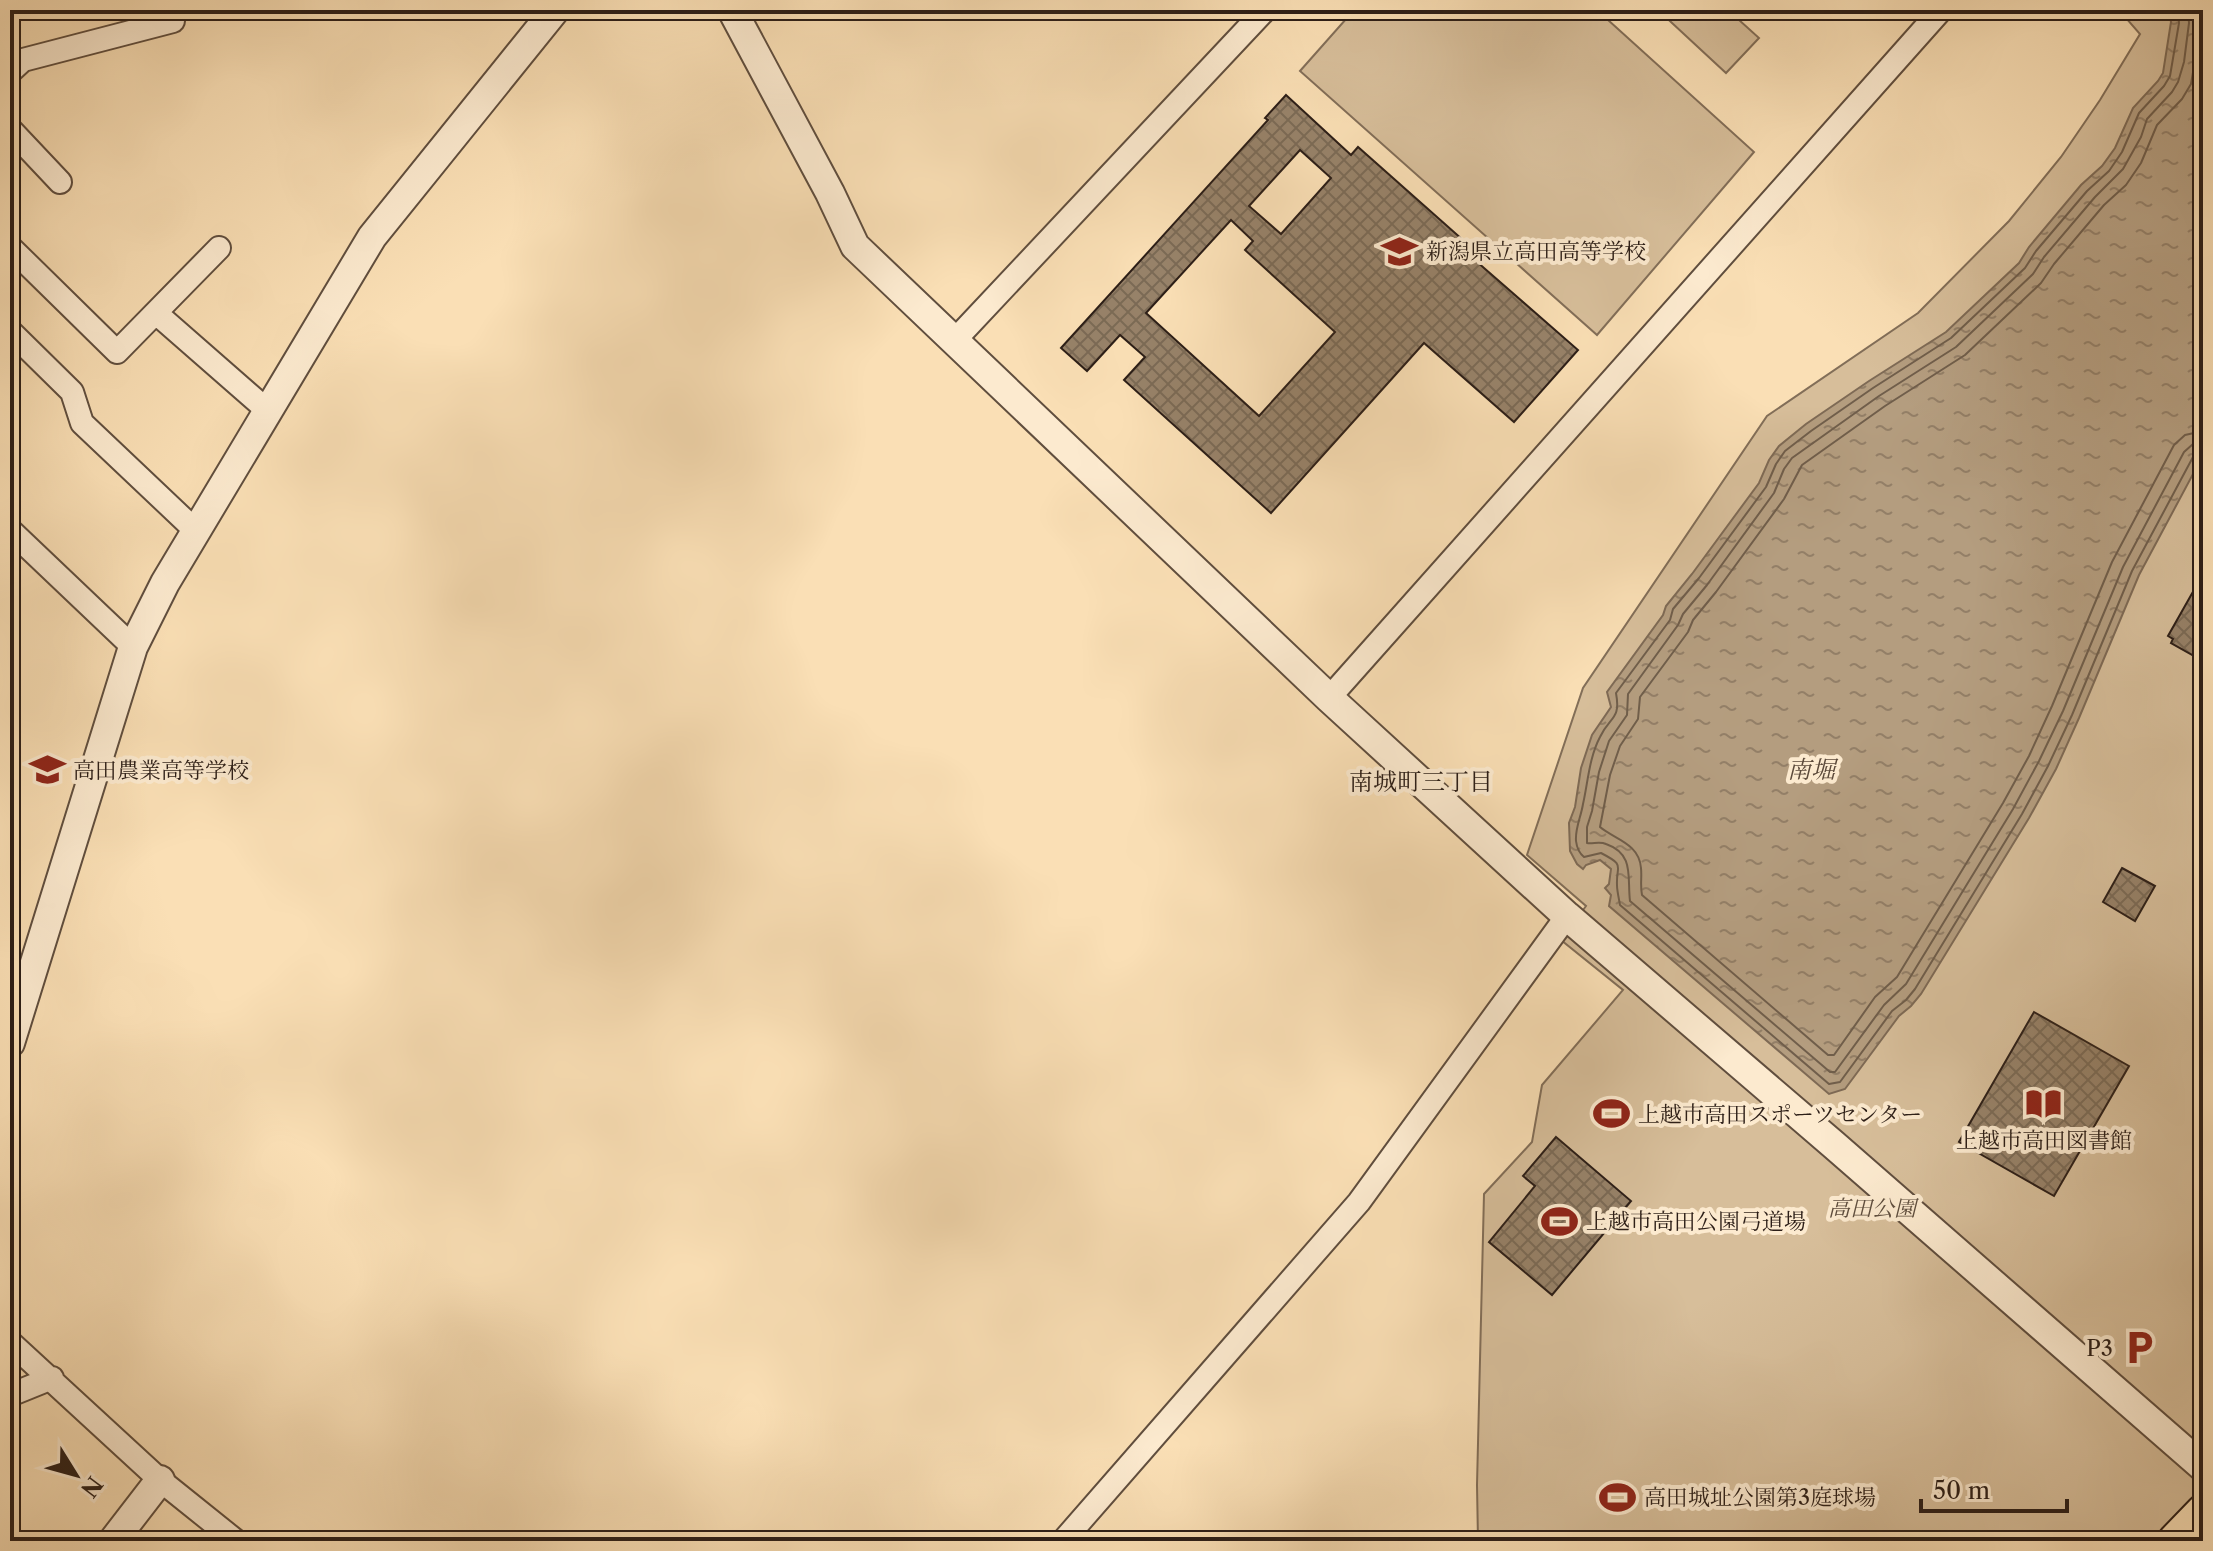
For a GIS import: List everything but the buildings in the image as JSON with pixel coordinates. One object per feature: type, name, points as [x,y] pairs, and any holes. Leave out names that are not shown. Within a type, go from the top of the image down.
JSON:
[{"type":"main road","points":[[2175,1541],[2203,1512]]},
{"type":"street","points":[[10,72],[23,60],[173,21],[172,10]]},
{"type":"street","points":[[10,1043],[133,647],[165,583],[372,237],[555,10]]},
{"type":"street","points":[[732,10],[855,246],[1329,698],[1567,916],[2203,1467]]},
{"type":"street","points":[[954,341],[1265,10]]},
{"type":"street","points":[[1329,698],[1941,10]]},
{"type":"street","points":[[10,129],[60,182]]},
{"type":"street","points":[[10,247],[117,352],[219,248]]},
{"type":"street","points":[[156,313],[268,411]]},
{"type":"street","points":[[10,331],[72,392],[82,423],[196,531]]},
{"type":"street","points":[[10,530],[133,647]]},
{"type":"street","points":[[1063,1541],[1359,1202],[1567,916]]},
{"type":"street","points":[[10,1342],[225,1536]]},
{"type":"street","points":[[10,1395],[52,1378]]},
{"type":"street","points":[[113,1541],[160,1480]]},
{"type":"green space","points":[[1354,10],[1597,10],[1754,152],[1597,335],[1300,71]]},
{"type":"green space","points":[[1658,10],[1728,10],[1759,38],[1726,73]]},
{"type":"green space","name":"高田公園","points":[[2119,10],[2203,10],[2203,1541],[1478,1541],[1484,1194],[1532,1142],[1542,1085],[1623,990],[1561,940],[1586,906],[1527,855],[1583,688],[1767,416],[1918,313],[2009,221],[2061,157],[2140,34]]},
{"type":"water","name":"南堀","points":[[2169,10],[2203,10],[2203,450],[2200,461],[2139,575],[2056,769],[2029,818],[1921,994],[1899,1016],[1845,1089],[1829,1094],[1609,906],[1611,895],[1605,888],[1609,884],[1611,869],[1600,860],[1583,869],[1577,864],[1570,851],[1569,823],[1575,807],[1581,768],[1592,735],[1611,707],[1607,692],[1663,615],[1666,606],[1759,483],[1779,446],[1806,424],[1946,332],[2019,263],[2081,185],[2102,166],[2115,148],[2133,108],[2163,73],[2171,22]]},
{"type":"place","name":"新潟県立高田高等学校","points":[[1400,251]]},
{"type":"place","name":"高田農業高等学校","points":[[47,770]]},
{"type":"place","name":"上越市高田図書館","points":[[2044,1104]]},
{"type":"place","name":"上越市高田スポーツセンター","points":[[1612,1114]]},
{"type":"place","name":"上越市高田公園弓道場","points":[[1560,1221]]},
{"type":"place","name":"P3","points":[[2139,1348]]},
{"type":"place","name":"高田城址公園第3庭球場","points":[[1618,1497]]},
{"type":"district","name":"南城町三丁目","points":[[1421,782]]}]
